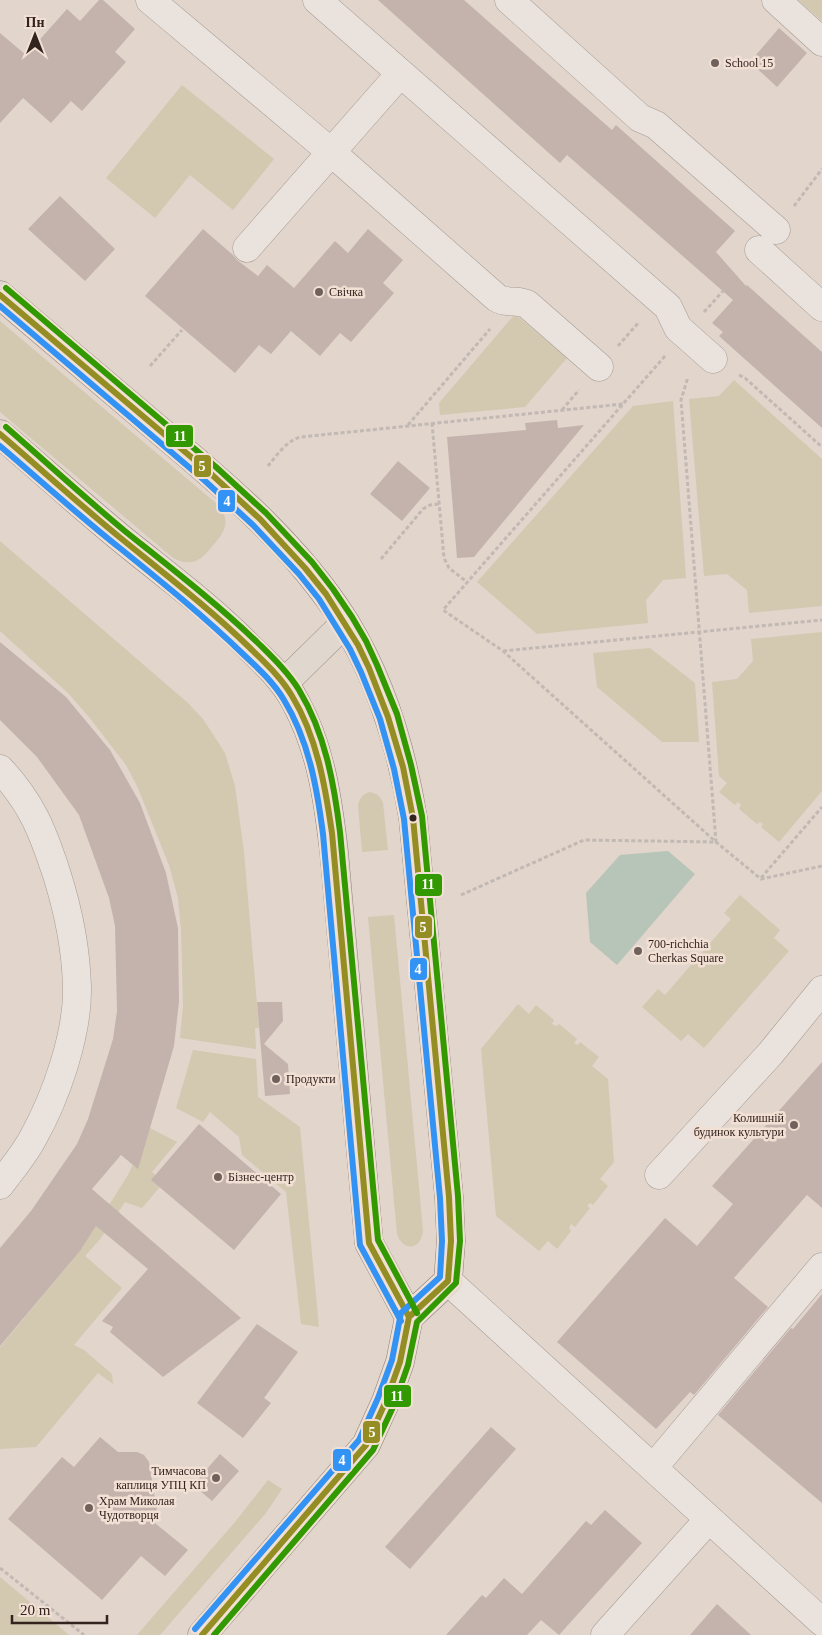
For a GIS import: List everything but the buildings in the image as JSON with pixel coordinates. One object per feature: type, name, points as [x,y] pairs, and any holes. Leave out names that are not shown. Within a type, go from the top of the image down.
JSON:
[{"type":"main road","points":[[0,295],[207,470],[281,540],[304,566],[345,623],[364,658],[380,695],[407,781],[413,818],[449,1197],[451,1241],[448,1281],[408,1317]]},
{"type":"main road","points":[[0,434],[137,552],[230,627],[284,683],[296,702],[309,730],[319,759],[328,804],[337,880],[351,1056],[369,1243],[408,1317],[400,1362],[386,1401],[366,1445],[202,1635]]},
{"type":"main road","points":[[284,683],[345,623]]},
{"type":"street","points":[[150,0],[331,152],[497,298],[502,301],[522,301],[527,304],[599,367]]},
{"type":"street","points":[[317,0],[668,307],[671,310],[675,324],[698,346]]},
{"type":"street","points":[[509,0],[640,118],[656,125],[768,240],[822,307]]},
{"type":"street","points":[[776,0],[822,42]]},
{"type":"street","points":[[247,248],[400,74]]},
{"type":"street","points":[[0,769],[14,784],[33,812],[50,852],[68,917],[77,987],[74,1028],[58,1082],[32,1140],[0,1185]]},
{"type":"street","points":[[659,1175],[770,1054],[822,990]]},
{"type":"street","points":[[653,1468],[822,1267]]},
{"type":"street","points":[[448,1281],[822,1622]]},
{"type":"street","points":[[605,1635],[709,1519]]},
{"type":"path","points":[[408,425],[514,301]]},
{"type":"path","points":[[150,366],[182,330]]},
{"type":"path","points":[[698,346],[624,404],[443,610],[503,651],[716,842],[761,879]]},
{"type":"path","points":[[698,346],[731,374],[745,378],[822,447]]},
{"type":"path","points":[[698,346],[681,400],[716,842]]},
{"type":"path","points":[[268,466],[294,438],[624,404]]},
{"type":"path","points":[[432,423],[446,564],[467,582]]},
{"type":"path","points":[[381,559],[423,509],[439,504]]},
{"type":"path","points":[[503,651],[822,620]]},
{"type":"path","points":[[761,879],[822,807]]},
{"type":"path","points":[[461,895],[584,840],[716,842]]},
{"type":"path","points":[[761,879],[822,866]]},
{"type":"path","points":[[0,1568],[84,1635]]},
{"type":"shaded area","points":[[798,0],[822,0],[822,21]]},
{"type":"shaded area","points":[[182,85],[274,159],[233,210],[190,175],[155,218],[106,178]]},
{"type":"shaded area","points":[[515,314],[567,358],[525,407],[440,415],[439,403]]},
{"type":"shaded area","points":[[0,321],[217,504],[225,516],[225,527],[219,538],[204,555],[197,560],[188,562],[172,557],[0,412]]},
{"type":"shaded area","points":[[734,380],[822,459],[822,606],[749,613],[747,590],[727,574],[704,576],[689,399],[719,396]]},
{"type":"shaded area","points":[[673,401],[686,578],[663,580],[646,600],[648,623],[537,634],[477,582],[633,406]]},
{"type":"shaded area","points":[[0,541],[188,703],[203,719],[225,753],[235,786],[244,852],[259,1028],[255,1028],[256,1049],[180,1038],[183,1006],[181,930],[178,898],[169,865],[137,786],[126,765],[68,693],[0,631]]},
{"type":"shaded area","points":[[822,632],[822,791],[779,842],[761,827],[763,824],[760,822],[757,824],[739,809],[741,805],[738,802],[735,805],[719,792],[727,783],[719,776],[712,682],[737,679],[753,661],[751,639]]},
{"type":"shaded area","points":[[650,648],[695,683],[699,742],[662,742],[597,687],[593,653]]},
{"type":"shaded area","points":[[369,792],[378,795],[383,803],[388,850],[362,852],[358,805],[362,797]]},
{"type":"shaded area","points":[[668,851],[695,874],[617,965],[590,942],[586,893],[620,855]]},
{"type":"shaded area","points":[[740,895],[780,930],[774,938],[789,951],[704,1048],[688,1034],[681,1041],[642,1007],[658,989],[665,995],[731,919],[724,913]]},
{"type":"shaded area","points":[[394,915],[423,1231],[419,1242],[412,1246],[403,1244],[397,1234],[368,917]]},
{"type":"shaded area","points":[[518,1004],[529,1014],[536,1005],[554,1020],[552,1024],[556,1026],[559,1024],[577,1039],[574,1043],[578,1045],[580,1042],[599,1057],[592,1066],[608,1079],[614,1162],[600,1179],[608,1186],[593,1205],[590,1203],[587,1206],[590,1208],[575,1227],[571,1224],[569,1228],[571,1231],[557,1249],[548,1241],[539,1251],[496,1216],[481,1049]]},
{"type":"shaded area","points":[[193,1050],[256,1059],[258,1097],[300,1127],[319,1327],[301,1324],[286,1192],[242,1155],[239,1137],[210,1112],[203,1122],[176,1108]]},
{"type":"shaded area","points":[[150,1128],[177,1142],[152,1172],[164,1182],[142,1208],[125,1202],[101,1238],[85,1256],[122,1288],[74,1345],[84,1350],[112,1374],[113,1384],[98,1373],[36,1447],[0,1449],[0,1347],[80,1251],[128,1175]]},
{"type":"shaded area","points":[[268,1480],[282,1489],[266,1513],[160,1635],[137,1635],[235,1522]]},
{"type":"shaded area","points":[[0,1577],[69,1635],[0,1635]]},
{"type":"transit line","name":"11","points":[[6,288],[216,467],[266,513],[312,562],[352,617],[377,665],[397,714],[422,816],[458,1196],[460,1241],[456,1283],[417,1322],[408,1365],[394,1405],[373,1450],[214,1635]]},
{"type":"transit line","name":"5","points":[[0,295],[210,473],[260,519],[326,594],[358,645],[369,668],[388,717],[403,767],[413,818],[449,1197],[451,1241],[448,1281],[409,1317],[400,1362],[386,1401],[366,1445],[202,1635]]},
{"type":"transit line","name":"4","points":[[0,306],[204,480],[253,525],[299,574],[319,599],[350,649],[380,719],[394,769],[404,819],[440,1198],[442,1241],[440,1277],[401,1313],[392,1360],[378,1398],[359,1440],[195,1629]]},
{"type":"transit line","name":"11","points":[[6,427],[111,519],[241,627],[295,683],[316,723],[335,795],[340,832],[378,1240],[417,1313]]},
{"type":"transit line","name":"5","points":[[0,434],[92,514],[188,592],[235,634],[278,676],[301,712],[319,762],[332,833],[369,1243],[409,1317]]},
{"type":"transit line","name":"4","points":[[0,446],[90,524],[184,600],[229,641],[271,682],[293,716],[311,765],[323,834],[360,1245],[401,1321]]},
{"type":"place","name":"School 15","points":[[715,63]]},
{"type":"place","name":"Свічка","points":[[319,292]]},
{"type":"place","name":"700-richchia Cherkas Square","points":[[638,951]]},
{"type":"place","name":"Продукти","points":[[276,1079]]},
{"type":"place","name":"Колишній будинок культури","points":[[794,1125]]},
{"type":"place","name":"Бізнес-центр","points":[[218,1177]]},
{"type":"place","name":"Тимчасова каплиця УПЦ КП","points":[[216,1478]]},
{"type":"place","name":"Храм Миколая Чудотворця","points":[[89,1508]]}]
